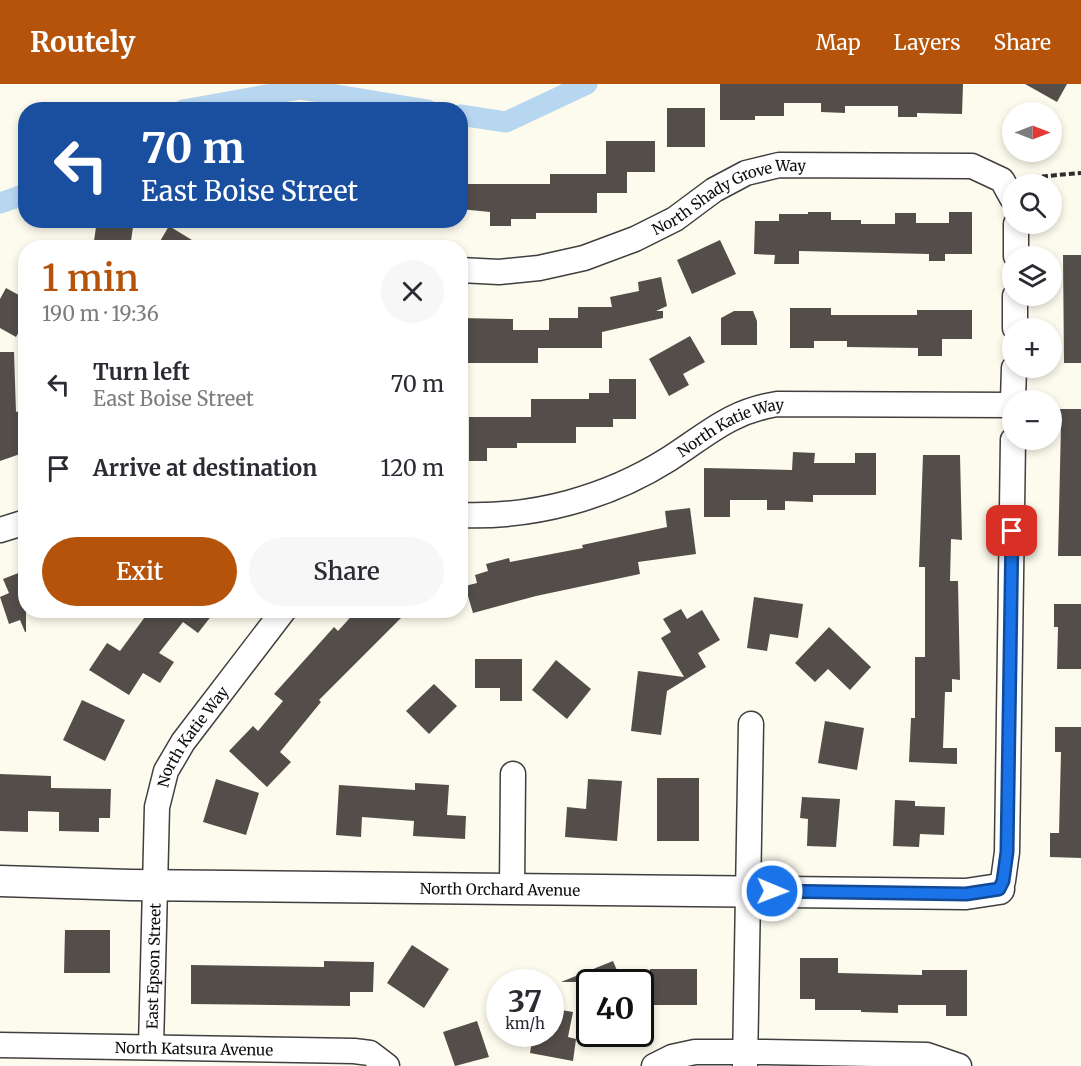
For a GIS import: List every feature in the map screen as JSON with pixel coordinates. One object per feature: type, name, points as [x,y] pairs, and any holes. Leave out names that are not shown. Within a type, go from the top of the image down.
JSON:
[{"type":"street","name":"North Shady Grove Way","points":[[468,270],[499,272],[539,268],[584,258],[635,239],[675,219],[714,190],[746,173],[779,165],[972,166],[1002,186]]},
{"type":"street","name":"North Katie Way","points":[[468,515],[528,512],[578,502],[631,481],[668,460],[730,418],[752,408],[777,404],[1002,405]]},
{"type":"street","points":[[999,889],[1003,881],[1007,852],[1013,450]]},
{"type":"street","points":[[0,530],[18,524]]},
{"type":"street","name":"North Katie Way","points":[[155,885],[157,807],[166,771],[183,742],[278,618]]},
{"type":"street","points":[[745,1059],[750,890],[751,724]]},
{"type":"street","points":[[512,888],[513,774]]},
{"type":"street","name":"North Orchard Avenue","points":[[0,881],[155,885],[966,894],[999,889]]},
{"type":"street","name":"East Epson Street","points":[[151,1047],[155,885]]},
{"type":"street","name":"North Katsura Avenue","points":[[0,1045],[354,1051],[370,1053],[385,1064]]},
{"type":"street","points":[[654,1066],[672,1057],[695,1052],[745,1059],[927,1055],[959,1066]]},
{"type":"path","points":[[1062,177],[1081,173]]},
{"type":"building","points":[[720,84],[963,84],[962,114],[917,113],[917,117],[898,117],[898,106],[845,106],[845,113],[821,112],[821,103],[784,103],[784,116],[755,116],[755,120],[720,120]]},
{"type":"building","points":[[1025,84],[1067,84],[1057,102]]},
{"type":"building","points":[[667,108],[705,108],[705,147],[667,147]]},
{"type":"building","points":[[606,141],[655,141],[655,172],[627,172],[627,193],[597,193],[597,213],[536,213],[536,219],[511,219],[511,226],[490,226],[490,212],[468,210],[468,184],[550,184],[550,174],[606,174]]},
{"type":"building","points":[[808,212],[831,212],[831,220],[861,220],[861,224],[895,224],[895,213],[916,213],[916,223],[949,223],[949,212],[972,212],[972,254],[945,254],[945,261],[929,261],[929,254],[799,251],[799,264],[774,264],[775,255],[754,254],[755,221],[779,221],[779,214],[808,214]]},
{"type":"building","points":[[96,228],[133,228],[131,240],[94,240]]},
{"type":"building","points":[[168,228],[172,228],[192,240],[161,240]]},
{"type":"building","points":[[720,240],[736,274],[692,294],[677,260]]},
{"type":"building","points":[[1063,255],[1081,255],[1081,363],[1064,363]]},
{"type":"building","points":[[661,277],[667,306],[656,311],[663,311],[663,318],[602,332],[602,348],[538,348],[538,363],[468,363],[468,318],[513,319],[513,330],[549,330],[549,318],[578,318],[578,307],[612,307],[610,297],[639,291],[638,282]]},
{"type":"building","points":[[6,288],[18,295],[18,334],[16,337],[0,328],[0,299]]},
{"type":"building","points":[[790,308],[831,308],[831,315],[917,315],[917,310],[972,310],[972,339],[942,339],[942,356],[918,356],[918,348],[847,347],[847,341],[814,341],[814,348],[790,348]]},
{"type":"building","points":[[734,311],[753,311],[757,321],[757,345],[721,345],[721,318]]},
{"type":"building","points":[[690,336],[705,362],[683,374],[689,385],[669,396],[649,359]]},
{"type":"building","points":[[0,352],[14,352],[18,455],[0,461]]},
{"type":"building","points":[[609,379],[636,379],[636,419],[613,419],[613,427],[576,427],[576,443],[517,443],[517,448],[487,448],[487,461],[469,461],[469,417],[531,417],[531,399],[589,399],[589,393],[609,393]]},
{"type":"building","points":[[1062,409],[1081,409],[1081,556],[1058,556]]},
{"type":"building","points":[[793,452],[815,453],[814,463],[855,463],[855,453],[876,453],[876,495],[813,495],[813,502],[785,501],[785,510],[767,510],[767,500],[730,500],[730,517],[704,517],[704,468],[792,470]]},
{"type":"building","points":[[923,455],[960,455],[962,540],[951,539],[950,581],[958,581],[960,680],[952,679],[952,692],[945,692],[943,748],[957,748],[957,764],[909,762],[911,718],[915,718],[915,657],[925,657],[925,567],[919,567]]},
{"type":"building","points":[[690,508],[696,554],[638,562],[640,574],[536,596],[473,613],[468,596],[468,585],[477,583],[475,575],[488,571],[486,564],[509,558],[510,562],[583,548],[582,545],[667,527],[665,511]]},
{"type":"building","points":[[18,573],[18,618],[26,618],[26,632],[20,620],[9,624],[0,597],[9,593],[3,579]]},
{"type":"building","points":[[754,597],[803,604],[798,638],[770,634],[767,651],[747,648]]},
{"type":"building","points":[[1054,604],[1081,604],[1081,669],[1057,669],[1058,627],[1054,627]]},
{"type":"building","points":[[681,609],[687,619],[702,610],[720,640],[698,653],[706,667],[667,691],[661,735],[631,731],[638,671],[684,677],[661,638],[671,632],[663,619]]},
{"type":"building","points":[[144,618],[210,618],[198,633],[183,622],[159,653],[174,662],[160,683],[143,673],[129,695],[89,670],[107,643],[120,651]]},
{"type":"building","points":[[350,618],[401,618],[319,700],[321,702],[280,752],[291,762],[267,787],[229,751],[253,726],[258,731],[283,701],[274,694],[334,627],[338,631]]},
{"type":"building","points":[[829,627],[871,667],[850,690],[828,669],[815,682],[795,663]]},
{"type":"building","points":[[475,659],[522,659],[522,701],[500,701],[500,688],[475,688]]},
{"type":"building","points":[[556,660],[591,689],[567,719],[532,690]]},
{"type":"building","points":[[434,684],[457,706],[429,734],[406,711]]},
{"type":"building","points":[[82,700],[125,720],[105,761],[63,740]]},
{"type":"building","points":[[825,721],[864,728],[857,770],[818,763]]},
{"type":"building","points":[[1055,727],[1081,727],[1081,858],[1050,857],[1050,833],[1059,833],[1061,752],[1055,752]]},
{"type":"building","points":[[0,774],[51,776],[51,788],[111,789],[110,818],[99,818],[99,832],[59,831],[59,812],[28,811],[28,832],[0,831]]},
{"type":"building","points":[[657,778],[699,778],[699,841],[657,841]]},
{"type":"building","points":[[216,779],[259,793],[246,835],[203,822]]},
{"type":"building","points":[[588,779],[622,781],[617,841],[565,837],[567,807],[586,809]]},
{"type":"building","points":[[415,783],[449,785],[447,815],[466,816],[465,839],[413,836],[414,821],[362,817],[361,837],[336,835],[339,785],[415,790]]},
{"type":"building","points":[[802,797],[840,799],[836,847],[807,846],[808,819],[800,818]]},
{"type":"building","points":[[895,800],[915,801],[915,806],[945,807],[944,835],[920,834],[919,847],[893,846]]},
{"type":"building","points":[[65,930],[110,930],[110,973],[64,973]]},
{"type":"building","points":[[412,945],[449,969],[424,1008],[387,983]]},
{"type":"building","points":[[800,958],[838,958],[838,973],[922,975],[922,970],[967,970],[967,1016],[946,1016],[946,1005],[898,1005],[898,1013],[815,1010],[815,999],[800,999]]},
{"type":"building","points":[[324,961],[374,962],[373,992],[350,992],[350,1006],[191,1004],[191,965],[324,967]]},
{"type":"building","points":[[613,961],[616,969],[593,969]]},
{"type":"building","points":[[654,969],[697,969],[697,1005],[654,1005]]},
{"type":"building","points":[[576,976],[576,982],[564,981]]},
{"type":"building","points":[[564,1010],[573,1012],[568,1037],[576,1039],[573,1061],[530,1053],[531,1047],[564,1047]]},
{"type":"building","points":[[477,1021],[489,1057],[455,1066],[443,1032]]},
{"type":"waterway","points":[[468,116],[506,122],[587,84]]},
{"type":"waterway","points":[[228,102],[300,89],[379,102]]},
{"type":"waterway","points":[[0,203],[18,197]]},
{"type":"route","points":[[772,891],[966,894],[999,889],[1003,881],[1007,852],[1012,531]]}]
